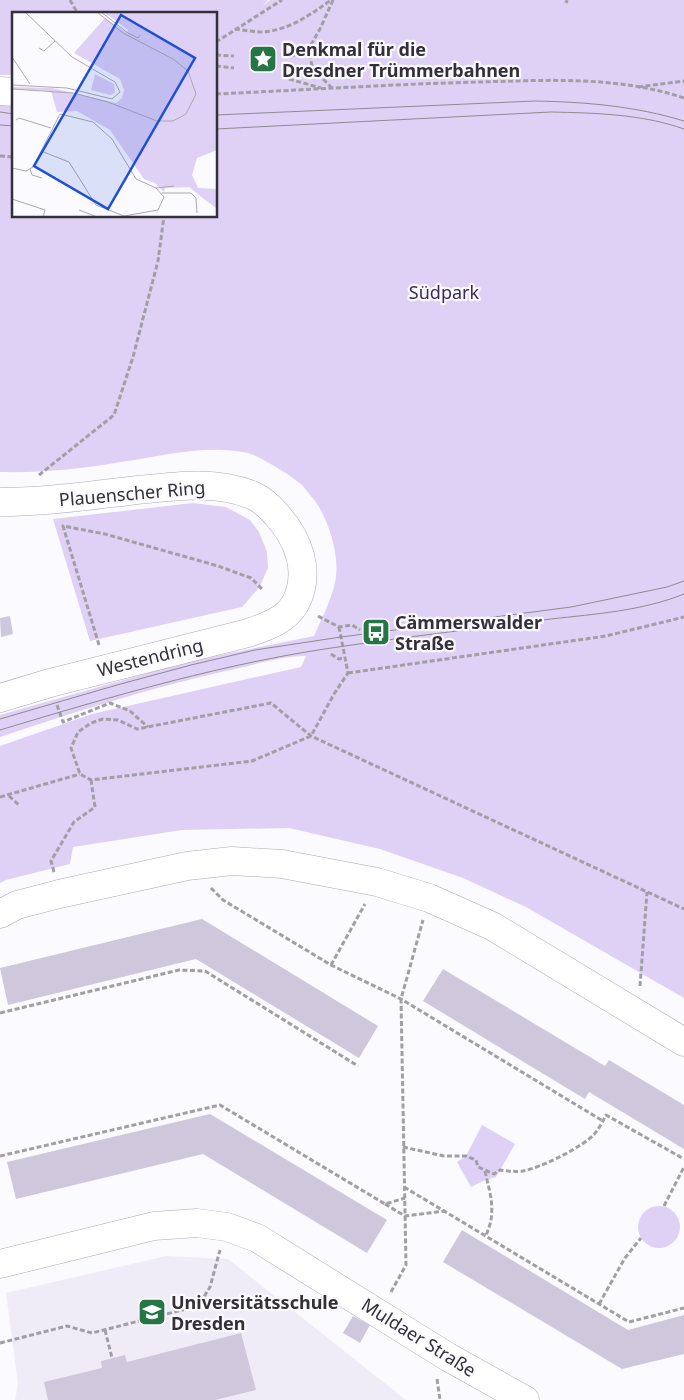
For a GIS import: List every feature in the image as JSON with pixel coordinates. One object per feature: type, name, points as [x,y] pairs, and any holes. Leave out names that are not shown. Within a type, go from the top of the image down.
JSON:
[{"type":"street","name":"Plauenscher Ring","points":[[0,502],[60,499],[198,484],[254,495],[270,507],[286,525],[297,544],[302,562],[302,584],[306,610]]},
{"type":"street","name":"Westendring","points":[[0,698],[50,683],[248,633],[306,610]]},
{"type":"street","points":[[0,914],[17,905],[59,894],[187,866],[232,862],[282,864],[377,882],[429,898],[492,926],[684,1042]]},
{"type":"street","name":"Muldaer Straße","points":[[0,1264],[154,1226],[197,1223],[227,1227],[257,1238],[448,1356],[525,1400]]},
{"type":"path","points":[[70,0],[77,12]]},
{"type":"path","points":[[218,41],[282,0]]},
{"type":"path","points":[[236,29],[261,32],[281,29],[309,16],[332,0]]},
{"type":"path","points":[[290,56],[304,54],[308,50],[320,29],[332,0]]},
{"type":"path","points":[[308,50],[313,69],[332,88]]},
{"type":"path","points":[[218,56],[234,56]]},
{"type":"path","points":[[218,66],[234,68]]},
{"type":"path","points":[[289,79],[324,89]]},
{"type":"path","points":[[218,94],[423,83],[556,80],[620,84],[684,98]]},
{"type":"path","points":[[635,87],[684,81]]},
{"type":"path","points":[[39,475],[114,415],[133,357],[158,261],[164,218]]},
{"type":"path","points":[[99,646],[63,526],[105,534],[218,566],[250,578],[262,589]]},
{"type":"path","points":[[306,610],[339,627],[352,625],[360,630]]},
{"type":"path","points":[[684,617],[606,636],[348,673],[311,736],[252,761],[91,780],[80,774],[71,748],[78,732],[103,719],[118,720],[137,729],[271,703],[311,736],[684,908]]},
{"type":"path","points":[[339,627],[348,673]]},
{"type":"path","points":[[332,654],[340,659],[344,658]]},
{"type":"path","points":[[50,683],[63,722],[110,704],[130,711],[148,727]]},
{"type":"path","points":[[0,797],[80,774]]},
{"type":"path","points":[[54,872],[51,860],[74,822],[95,807],[91,780]]},
{"type":"path","points":[[8,795],[19,806]]},
{"type":"path","points":[[187,866],[224,900],[331,965],[401,999],[603,1121]]},
{"type":"path","points":[[331,965],[377,882]]},
{"type":"path","points":[[628,1009],[641,984],[647,892]]},
{"type":"path","points":[[380,1313],[406,1265],[401,999],[429,898]]},
{"type":"path","points":[[0,1013],[179,970],[205,971],[358,1066]]},
{"type":"path","points":[[0,1156],[220,1105],[405,1216],[445,1210]]},
{"type":"path","points":[[403,1147],[444,1156],[466,1156],[476,1160],[478,1167],[494,1174],[500,1170],[514,1172],[535,1168],[570,1151],[596,1133],[606,1115],[684,1159]]},
{"type":"path","points":[[664,1206],[684,1167]]},
{"type":"path","points":[[485,1170],[492,1211],[491,1224],[486,1236]]},
{"type":"path","points":[[404,1187],[629,1322],[684,1308]]},
{"type":"path","points":[[385,1204],[404,1198]]},
{"type":"path","points":[[0,1343],[67,1326],[92,1333],[202,1305],[210,1287],[227,1227]]},
{"type":"path","points":[[599,1304],[625,1258],[641,1238]]},
{"type":"path","points":[[105,1330],[112,1358]]},
{"type":"path","points":[[436,1377],[440,1400]]},
{"type":"shaded area","name":"Universitätsschule Dresden","points":[[166,1256],[228,1259],[406,1400],[15,1400],[18,1384],[6,1293]]},
{"type":"green space","name":"Südpark","points":[[0,0],[268,0],[263,6],[270,0],[684,0],[684,998],[526,907],[463,878],[380,849],[289,828],[182,830],[73,847],[70,864],[0,883],[0,746],[92,714],[301,667],[306,656],[288,657],[176,683],[0,737],[0,715],[187,662],[314,636],[335,583],[336,557],[332,537],[320,508],[303,486],[268,462],[248,453],[200,450],[76,469],[0,472],[0,97],[12,98],[12,218],[218,218],[218,12],[12,12],[12,75],[0,75]]},
{"type":"green space","points":[[193,503],[226,507],[250,520],[259,532],[267,552],[268,568],[259,588],[242,607],[90,641],[53,519]]},
{"type":"green space","points":[[482,1125],[515,1144],[496,1177],[471,1187],[457,1162],[466,1156]]},
{"type":"green space","points":[[659,1206],[674,1212],[680,1227],[674,1242],[659,1248],[644,1242],[638,1227],[644,1212]]},
{"type":"building","points":[[10,616],[13,634],[1,637],[0,618]]},
{"type":"building","points":[[202,919],[378,1026],[359,1058],[196,959],[8,1005],[0,968]]},
{"type":"building","points":[[443,969],[605,1066],[609,1060],[684,1105],[684,1149],[589,1092],[585,1099],[423,1001]]},
{"type":"building","points":[[210,1114],[387,1220],[367,1253],[203,1154],[16,1199],[7,1162]]},
{"type":"building","points":[[462,1230],[628,1330],[684,1315],[684,1354],[622,1369],[443,1262]]},
{"type":"building","points":[[353,1316],[370,1325],[360,1343],[343,1333]]},
{"type":"building","points":[[241,1333],[256,1390],[215,1400],[48,1400],[44,1382],[102,1368],[101,1361],[125,1355],[127,1362]]},
{"type":"tram line","points":[[218,115],[535,101],[573,102],[629,108],[684,121]]},
{"type":"tram line","points":[[0,112],[12,114]]},
{"type":"tram line","points":[[218,129],[551,112],[635,117],[684,129]]},
{"type":"tram line","points":[[0,125],[12,126]]},
{"type":"tram line","points":[[0,719],[117,685],[255,650],[571,607],[667,587],[684,581]]},
{"type":"tram line","points":[[0,730],[171,681],[258,661],[371,642],[618,611],[668,600],[684,594]]},
{"type":"place","name":"Denkmal für die Dresdner Trümmerbahnen","points":[[263,59]]},
{"type":"place","name":"Cämmerswalder Straße","points":[[376,632]]},
{"type":"place","name":"Universitätsschule Dresden","points":[[152,1312]]}]
